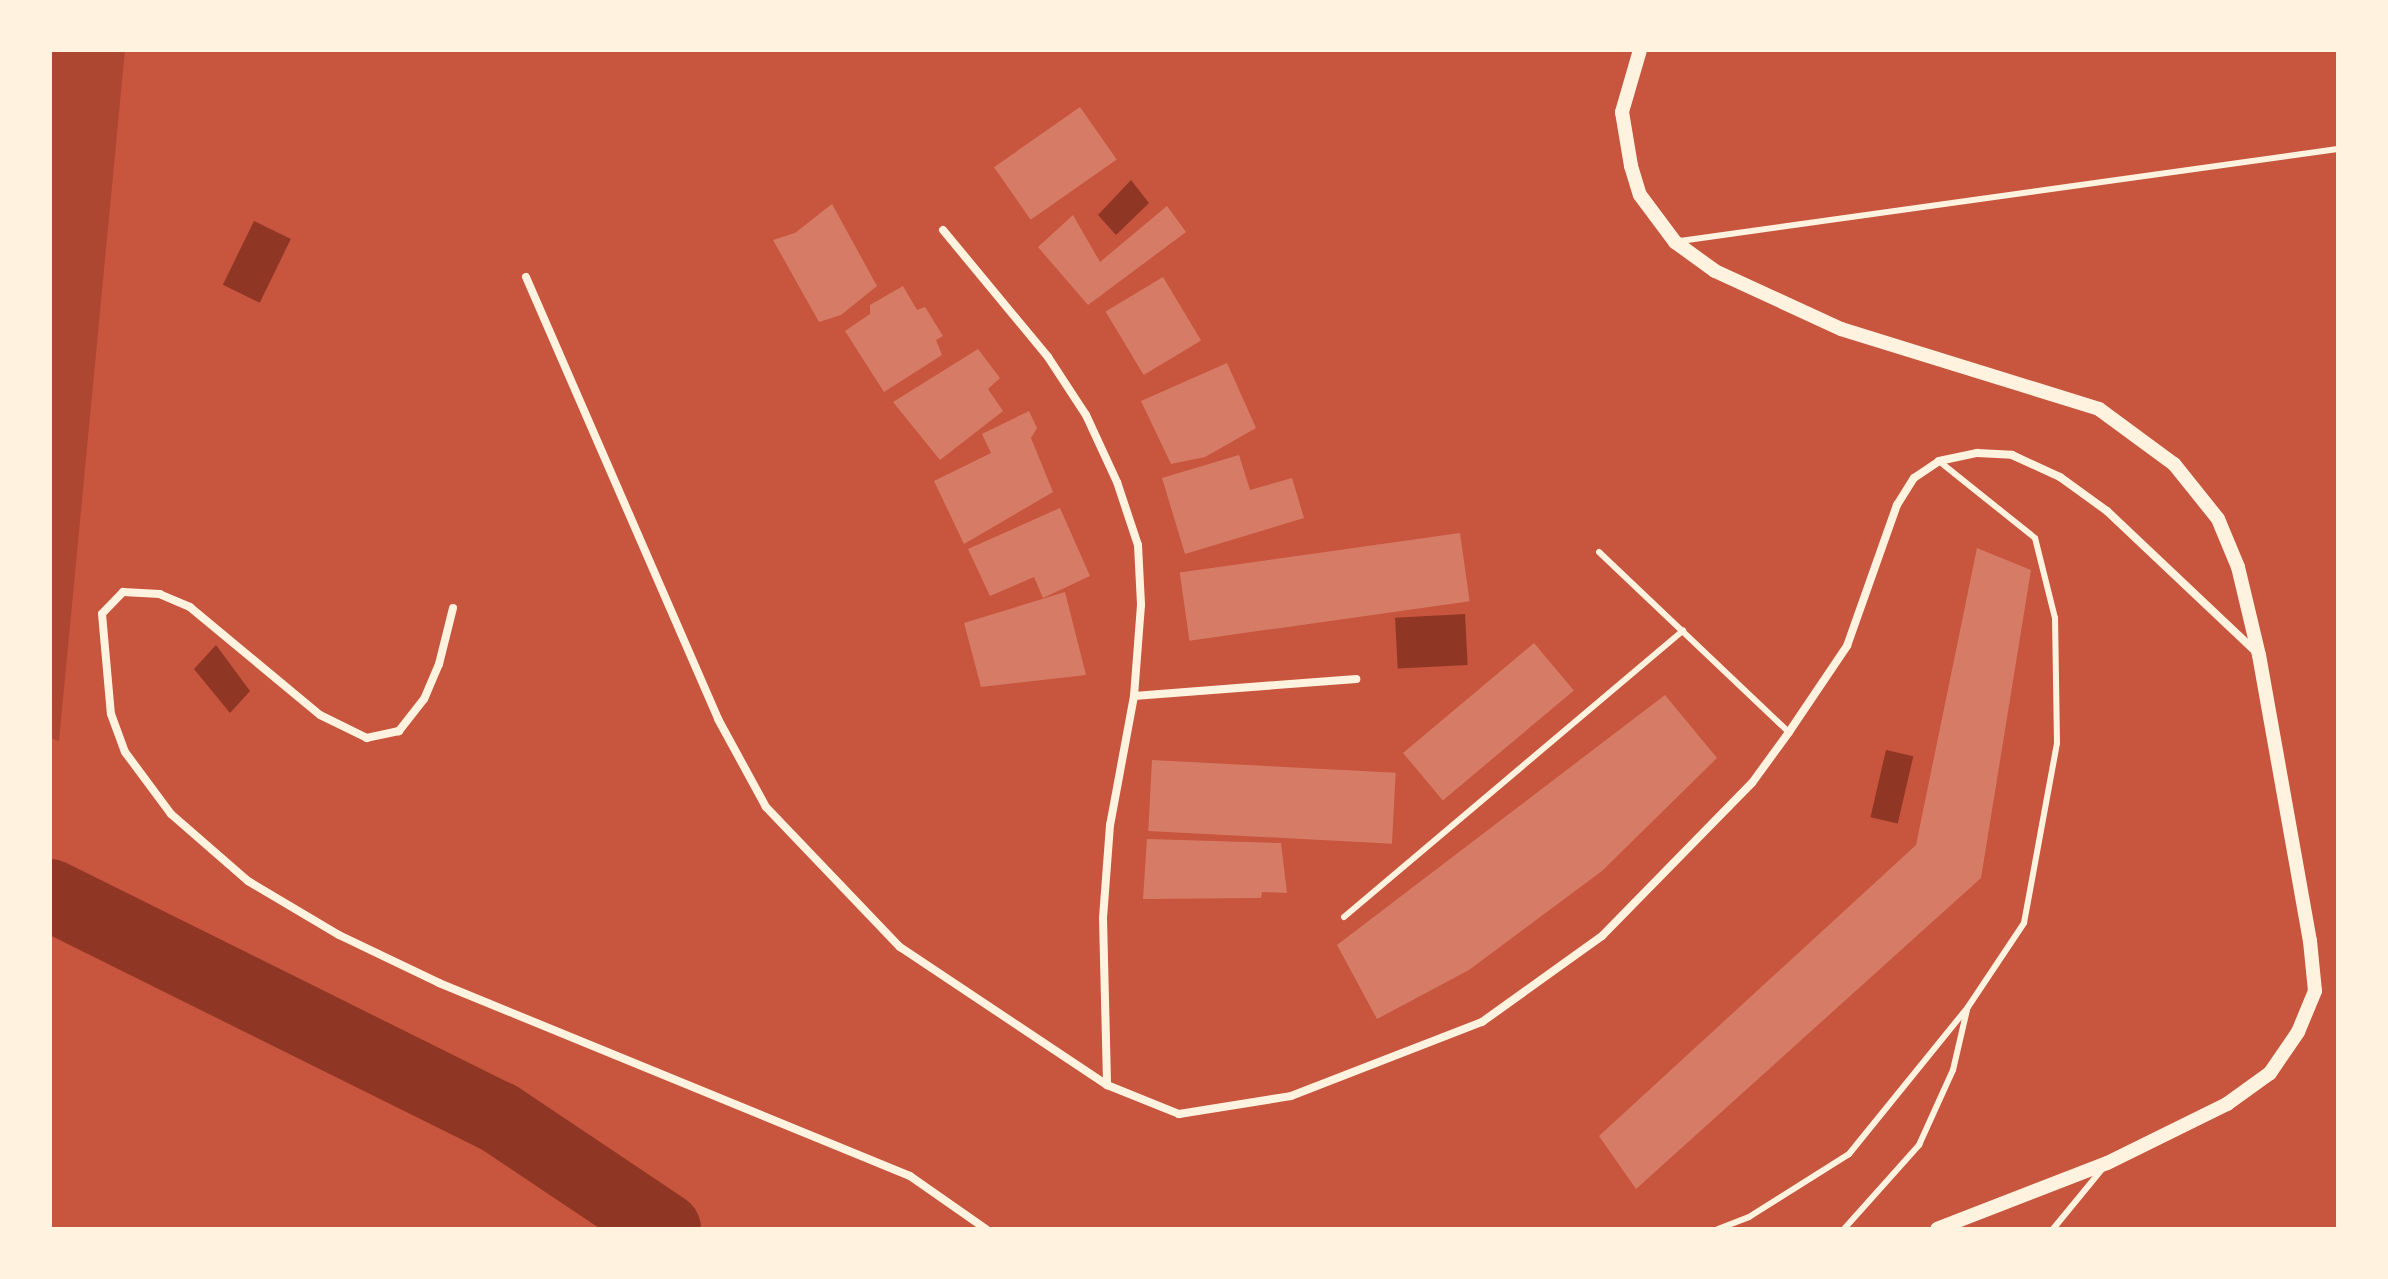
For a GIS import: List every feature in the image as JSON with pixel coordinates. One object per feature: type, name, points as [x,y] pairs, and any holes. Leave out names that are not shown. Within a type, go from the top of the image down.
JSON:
[{"type":"street","points":[[1640,50],[1622,112],[1631,166],[1640,195],[1675,242],[1715,271],[1841,329],[2099,409],[2174,464],[2218,519],[2238,567],[2259,655],[2315,991],[2298,1032],[2270,1073],[2227,1104],[2107,1163],[1937,1229]]},
{"type":"street","points":[[943,230],[1048,357],[1086,415],[1117,482],[1138,545],[1141,605],[1134,696],[1110,825],[1103,918],[1107,1085]]},
{"type":"street","points":[[526,277],[718,719],[766,807],[900,947],[1107,1085],[1179,1114],[1248,1105],[1343,1079],[1482,1022],[1602,936],[1752,783],[1789,732],[1847,646],[1897,505],[1914,478],[1939,461],[1977,453],[2012,455],[2060,477],[2107,511],[2259,655]]},
{"type":"street","points":[[453,608],[439,664],[424,699],[399,731],[367,738],[320,715],[190,607],[160,594],[123,592],[102,614],[111,714],[125,752],[171,814],[248,881],[339,935],[439,983],[910,1176],[986,1229]]},
{"type":"street","points":[[1134,696],[1356,679]]},
{"type":"lane","points":[[1675,242],[2338,149]]},
{"type":"lane","points":[[1718,1229],[1749,1217],[1849,1154],[1968,1007],[2024,923],[2057,743],[2055,618],[2035,538],[1939,461]]},
{"type":"lane","points":[[1599,552],[1789,732]]},
{"type":"lane","points":[[1344,917],[1683,631]]},
{"type":"lane","points":[[1844,1229],[1919,1145],[1953,1070],[1968,1007]]},
{"type":"lane","points":[[2053,1229],[2107,1163]]},
{"type":"shaded area","points":[[50,50],[125,50],[59,741],[50,738]]},
{"type":"shaded area","points":[[1131,180],[1149,203],[1116,235],[1098,215]]},
{"type":"shaded area","points":[[254,221],[291,239],[260,303],[223,285]]},
{"type":"shaded area","points":[[1465,614],[1468,665],[1398,669],[1395,618]]},
{"type":"shaded area","points":[[216,645],[250,691],[230,713],[194,669]]},
{"type":"shaded area","points":[[1886,750],[1913,756],[1898,824],[1870,817]]},
{"type":"building","points":[[1080,107],[1117,159],[1031,220],[994,167]]},
{"type":"building","points":[[832,204],[877,286],[841,315],[819,322],[773,240],[795,233]]},
{"type":"building","points":[[1167,206],[1186,232],[1088,305],[1038,247],[1073,215],[1100,262]]},
{"type":"building","points":[[1163,277],[1201,340],[1144,375],[1106,312]]},
{"type":"building","points":[[903,286],[917,310],[925,307],[943,336],[936,340],[942,355],[884,392],[845,331],[870,314],[870,305]]},
{"type":"building","points":[[978,349],[1000,378],[988,389],[1003,411],[940,460],[893,402]]},
{"type":"building","points":[[1227,363],[1256,428],[1205,457],[1171,464],[1141,401]]},
{"type":"building","points":[[1029,411],[1037,428],[1031,438],[1053,492],[964,544],[934,481],[991,453],[982,434]]},
{"type":"building","points":[[1239,455],[1250,490],[1292,478],[1304,518],[1185,554],[1162,478]]},
{"type":"building","points":[[1060,508],[1090,576],[1043,598],[1034,577],[990,596],[968,549]]},
{"type":"building","points":[[1460,533],[1470,601],[1189,641],[1180,572]]},
{"type":"building","points":[[1977,548],[2031,570],[1981,878],[1636,1189],[1599,1136],[1916,845]]},
{"type":"building","points":[[1065,592],[1086,675],[981,687],[964,623]]},
{"type":"building","points":[[1534,643],[1574,690],[1443,800],[1403,753]]},
{"type":"building","points":[[1665,695],[1717,758],[1602,871],[1469,970],[1377,1019],[1337,945]]},
{"type":"building","points":[[1152,760],[1396,773],[1392,844],[1148,831]]},
{"type":"building","points":[[1147,839],[1281,843],[1287,893],[1262,892],[1261,898],[1143,899]]},
{"type":"waterway","points":[[50,895],[498,1117],[665,1229]]}]
